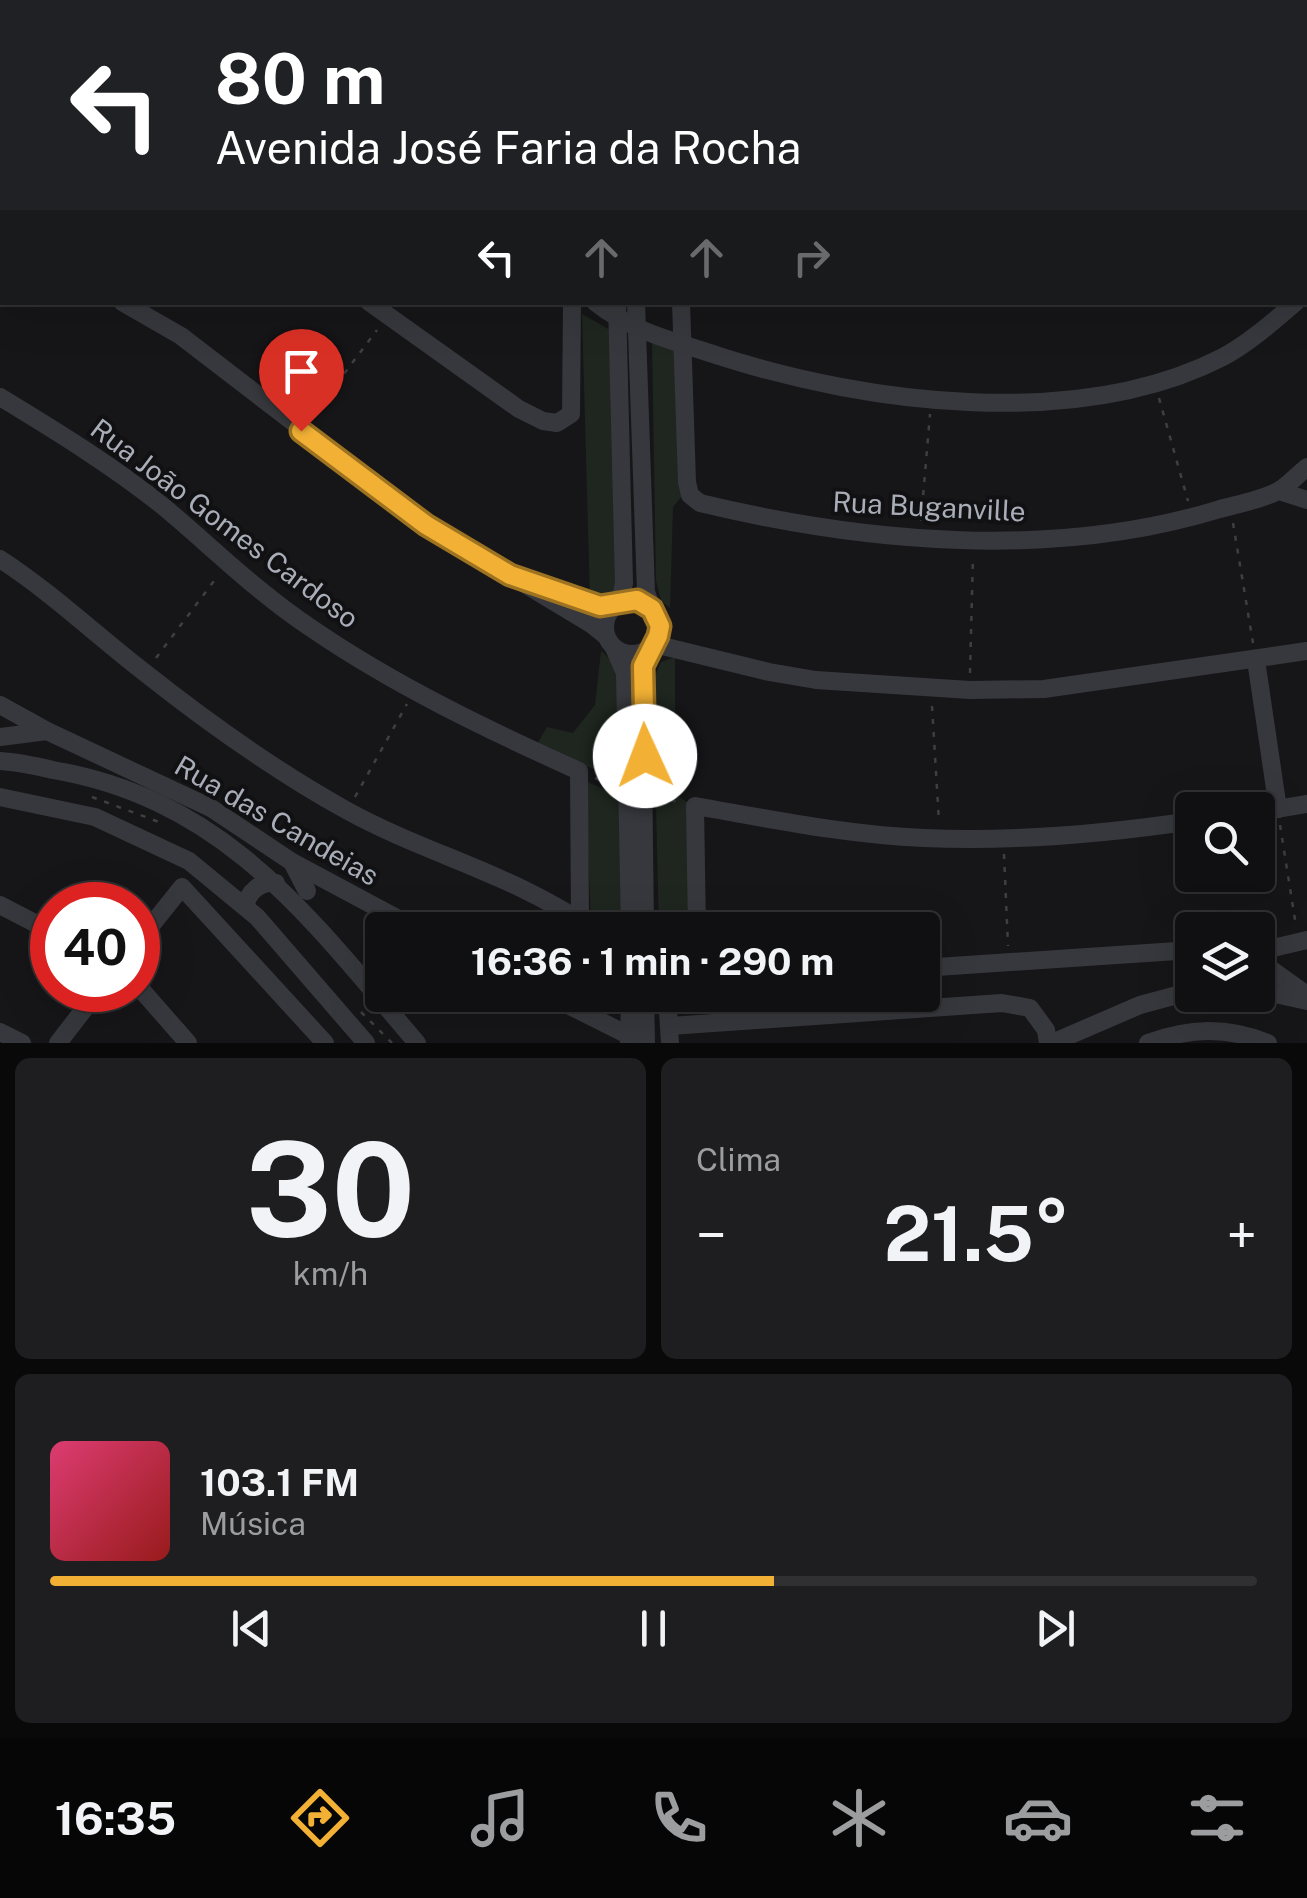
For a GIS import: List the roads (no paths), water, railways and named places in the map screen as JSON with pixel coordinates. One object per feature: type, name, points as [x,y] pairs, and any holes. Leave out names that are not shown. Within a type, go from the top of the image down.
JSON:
[{"type":"street","points":[[127,305],[180,336],[426,525],[600,629],[625,673],[645,912]]},
{"type":"street","points":[[373,305],[519,410],[557,424],[571,414],[572,305]]},
{"type":"street","points":[[631,912],[643,666],[658,636],[655,613],[646,592],[636,305]]},
{"type":"street","points":[[680,305],[681,343]]},
{"type":"street","points":[[617,311],[637,330],[756,368],[816,382],[932,398],[1033,401],[1100,396],[1154,382],[1224,356],[1291,305]]},
{"type":"street","points":[[617,311],[624,583],[617,604],[606,619],[610,642],[631,655],[651,647],[816,680],[970,690],[1044,689],[1307,651]]},
{"type":"street","name":"Rua Buganville","points":[[681,343],[686,482],[690,495],[700,503],[800,525],[973,539],[1070,538],[1193,518],[1279,491],[1307,467]]},
{"type":"street","name":"Rua João Gomes Cardoso","points":[[0,397],[50,427],[162,506],[227,564],[311,629],[415,689],[580,772],[585,912]]},
{"type":"street","points":[[1279,491],[1307,500]]},
{"type":"street","points":[[0,559],[145,673],[256,753],[347,810],[564,912]]},
{"type":"street","points":[[510,575],[591,604],[637,600],[673,634],[733,663]]},
{"type":"street","points":[[1256,660],[1278,808]]},
{"type":"street","name":"Rua das Candeias","points":[[0,705],[211,808],[292,862],[384,912]]},
{"type":"street","points":[[0,736],[47,731]]},
{"type":"street","points":[[0,761],[100,778],[147,798],[193,819],[276,884],[302,898]]},
{"type":"street","points":[[0,797],[95,816],[189,861],[246,908],[366,1043]]},
{"type":"street","points":[[1275,809],[1307,804]]},
{"type":"street","points":[[698,912],[695,806],[807,825],[940,838],[1112,833],[1175,824]]},
{"type":"street","points":[[292,862],[302,898],[417,1043]]},
{"type":"street","points":[[246,908],[254,890],[263,884],[276,884]]},
{"type":"street","points":[[302,898],[319,885],[331,885]]},
{"type":"street","points":[[160,914],[182,887],[324,1043]]},
{"type":"street","points":[[0,905],[30,921]]},
{"type":"street","points":[[1275,948],[1303,941]]},
{"type":"street","points":[[940,967],[1175,951]]},
{"type":"street","points":[[1275,973],[1307,998]]},
{"type":"street","points":[[1275,993],[1307,998]]},
{"type":"street","points":[[670,1034],[1002,1003],[1030,1008],[1050,1043],[1175,996]]},
{"type":"street","points":[[160,1011],[188,1043]]},
{"type":"street","points":[[58,1043],[83,1012]]},
{"type":"street","points":[[580,1012],[635,1041]]},
{"type":"street","points":[[632,1012],[635,1041]]},
{"type":"street","points":[[635,1041],[642,1012]]},
{"type":"street","points":[[1148,1043],[1214,1029],[1268,1043]]},
{"type":"street","points":[[0,1032],[22,1043]]}]
